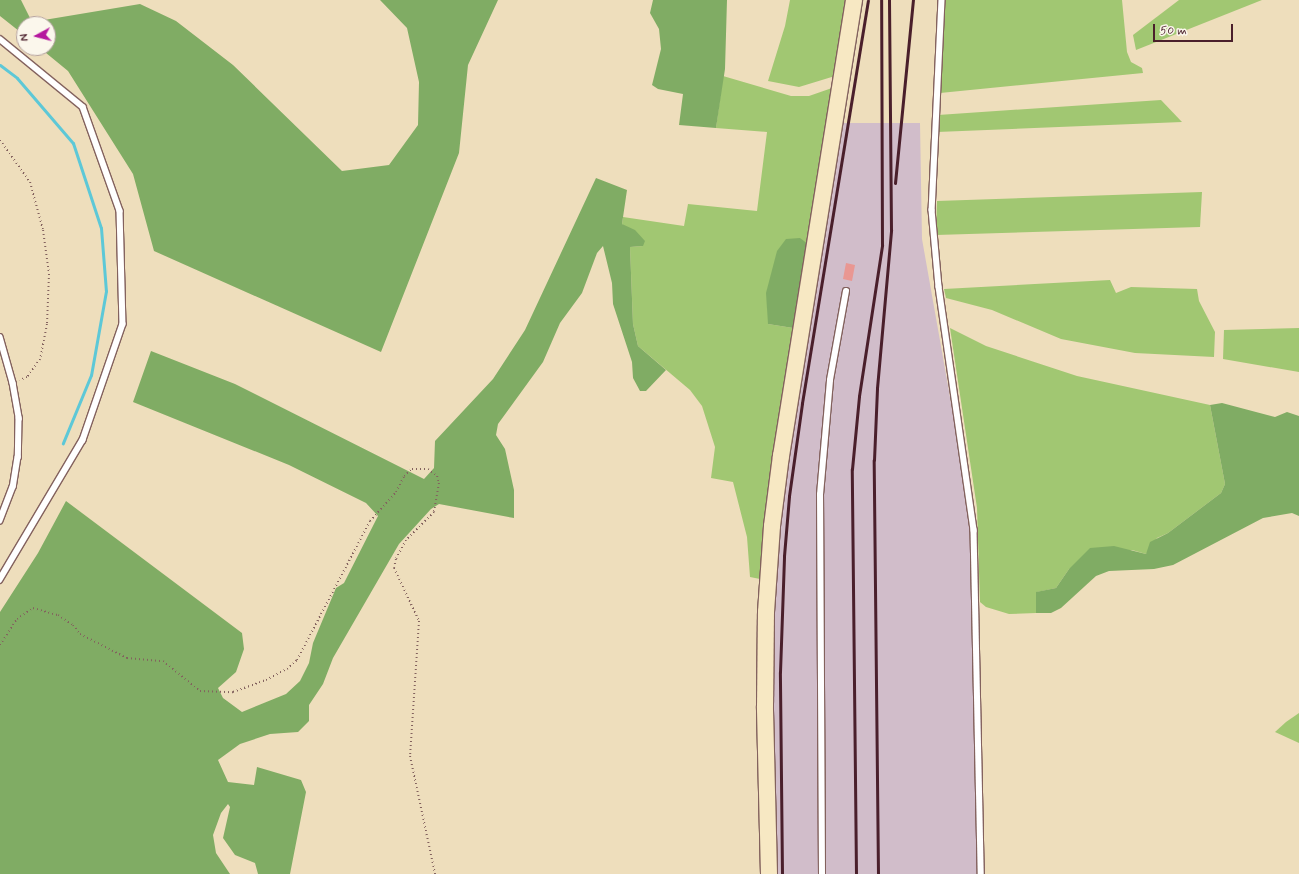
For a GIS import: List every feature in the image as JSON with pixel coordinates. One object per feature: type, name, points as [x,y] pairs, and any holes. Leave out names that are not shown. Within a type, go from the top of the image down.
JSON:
[{"type":"main road","points":[[769,874],[765,706],[766,612],[772,526],[783,440],[854,0]]},
{"type":"lane","points":[[942,0],[933,150],[932,210],[938,287],[974,530],[981,874]]},
{"type":"lane","points":[[0,39],[83,107],[120,211],[123,324],[83,440],[0,580]]},
{"type":"lane","points":[[822,874],[820,495],[830,380],[846,291]]},
{"type":"lane","points":[[0,338],[13,383],[19,418],[18,457],[13,487],[0,521]]},
{"type":"path","points":[[0,140],[30,182],[43,230],[49,274],[47,324],[40,359],[27,377],[13,383]]},
{"type":"path","points":[[0,645],[17,619],[33,608],[58,615],[73,625],[80,634],[126,658],[163,661],[200,691],[233,692],[266,680],[287,669],[297,660],[370,522],[396,492],[404,476],[412,469],[428,469],[437,476],[439,483],[434,512],[406,540],[396,559],[394,568],[419,621],[410,756],[435,874]]},
{"type":"shaded area","points":[[837,123],[920,123],[922,239],[970,510],[979,874],[773,874],[771,613],[779,508]]},
{"type":"green space","points":[[0,0],[21,0],[29,16],[16,16],[16,29],[0,16]]},
{"type":"green space","points":[[380,0],[498,0],[468,65],[459,153],[381,352],[154,251],[133,174],[68,71],[50,56],[56,56],[56,18],[140,4],[176,21],[233,65],[342,171],[389,165],[418,125],[419,82],[407,28]]},
{"type":"green space","points":[[653,0],[727,0],[725,69],[716,128],[679,125],[683,94],[658,89],[652,85],[661,49],[659,29],[650,13]]},
{"type":"green space","points":[[790,0],[845,0],[835,76],[799,87],[768,81],[785,26]]},
{"type":"green space","points":[[945,0],[1122,0],[1127,52],[1131,62],[1142,68],[1143,73],[940,93]]},
{"type":"green space","points":[[1179,0],[1262,0],[1136,50],[1133,35]]},
{"type":"green space","points":[[723,76],[791,96],[809,96],[832,88],[808,244],[768,324],[793,328],[771,474],[760,579],[750,577],[747,537],[733,482],[711,478],[715,447],[702,406],[690,390],[638,346],[633,324],[630,247],[643,246],[622,224],[623,217],[684,226],[688,204],[757,211],[767,132],[716,128]]},
{"type":"green space","points":[[1161,100],[1182,122],[937,132],[938,115]]},
{"type":"green space","points":[[596,178],[627,190],[622,224],[635,230],[645,241],[643,246],[630,247],[633,324],[638,346],[666,370],[646,391],[640,391],[633,378],[632,362],[613,304],[612,283],[603,246],[597,253],[582,293],[560,323],[543,362],[498,424],[496,435],[505,449],[514,490],[514,518],[439,504],[431,509],[399,544],[333,658],[323,684],[309,705],[309,721],[298,732],[270,734],[240,744],[218,760],[228,782],[254,785],[257,767],[301,780],[306,792],[290,874],[258,874],[255,863],[235,855],[223,838],[230,807],[228,804],[221,813],[213,835],[216,853],[230,874],[0,874],[0,612],[38,553],[66,501],[242,633],[244,649],[236,672],[218,688],[223,698],[242,712],[286,694],[300,681],[309,663],[313,643],[336,588],[344,583],[378,516],[366,503],[289,465],[133,402],[151,351],[235,384],[424,479],[434,468],[435,441],[493,379],[525,330]]},
{"type":"green space","points":[[1202,192],[1200,227],[936,235],[937,201]]},
{"type":"green space","points":[[800,238],[808,244],[793,328],[768,324],[766,293],[777,251],[786,239]]},
{"type":"green space","points":[[1110,280],[1116,293],[1131,287],[1197,289],[1199,301],[1215,332],[1214,357],[1135,353],[1061,339],[992,310],[946,298],[944,289]]},
{"type":"green space","points":[[950,328],[986,346],[1077,376],[1210,405],[1225,484],[1221,493],[1168,533],[1157,538],[1146,554],[1132,550],[1069,569],[1056,588],[1037,592],[1036,613],[1009,614],[986,607],[980,602],[977,508]]},
{"type":"green space","points":[[1299,328],[1299,372],[1223,359],[1224,330]]},
{"type":"green space","points":[[1222,403],[1275,417],[1287,412],[1299,416],[1299,516],[1292,513],[1263,518],[1173,565],[1154,569],[1109,571],[1096,576],[1061,608],[1051,613],[1036,613],[1036,592],[1056,588],[1069,569],[1090,548],[1114,546],[1146,554],[1150,542],[1168,533],[1221,493],[1225,484],[1210,405]]},
{"type":"green space","points":[[1299,713],[1299,743],[1275,732],[1286,722]]},
{"type":"building","points":[[846,263],[855,265],[852,281],[843,279]]},
{"type":"waterway","points":[[0,65],[17,78],[73,143],[101,228],[106,291],[91,375],[63,443]]},
{"type":"railway","points":[[782,874],[780,672],[784,556],[789,496],[802,403],[868,0]]},
{"type":"railway","points":[[856,874],[852,469],[859,396],[882,245],[881,0]]},
{"type":"railway","points":[[878,874],[874,460],[877,388],[891,230],[889,0]]},
{"type":"railway","points":[[895,183],[913,0]]}]
